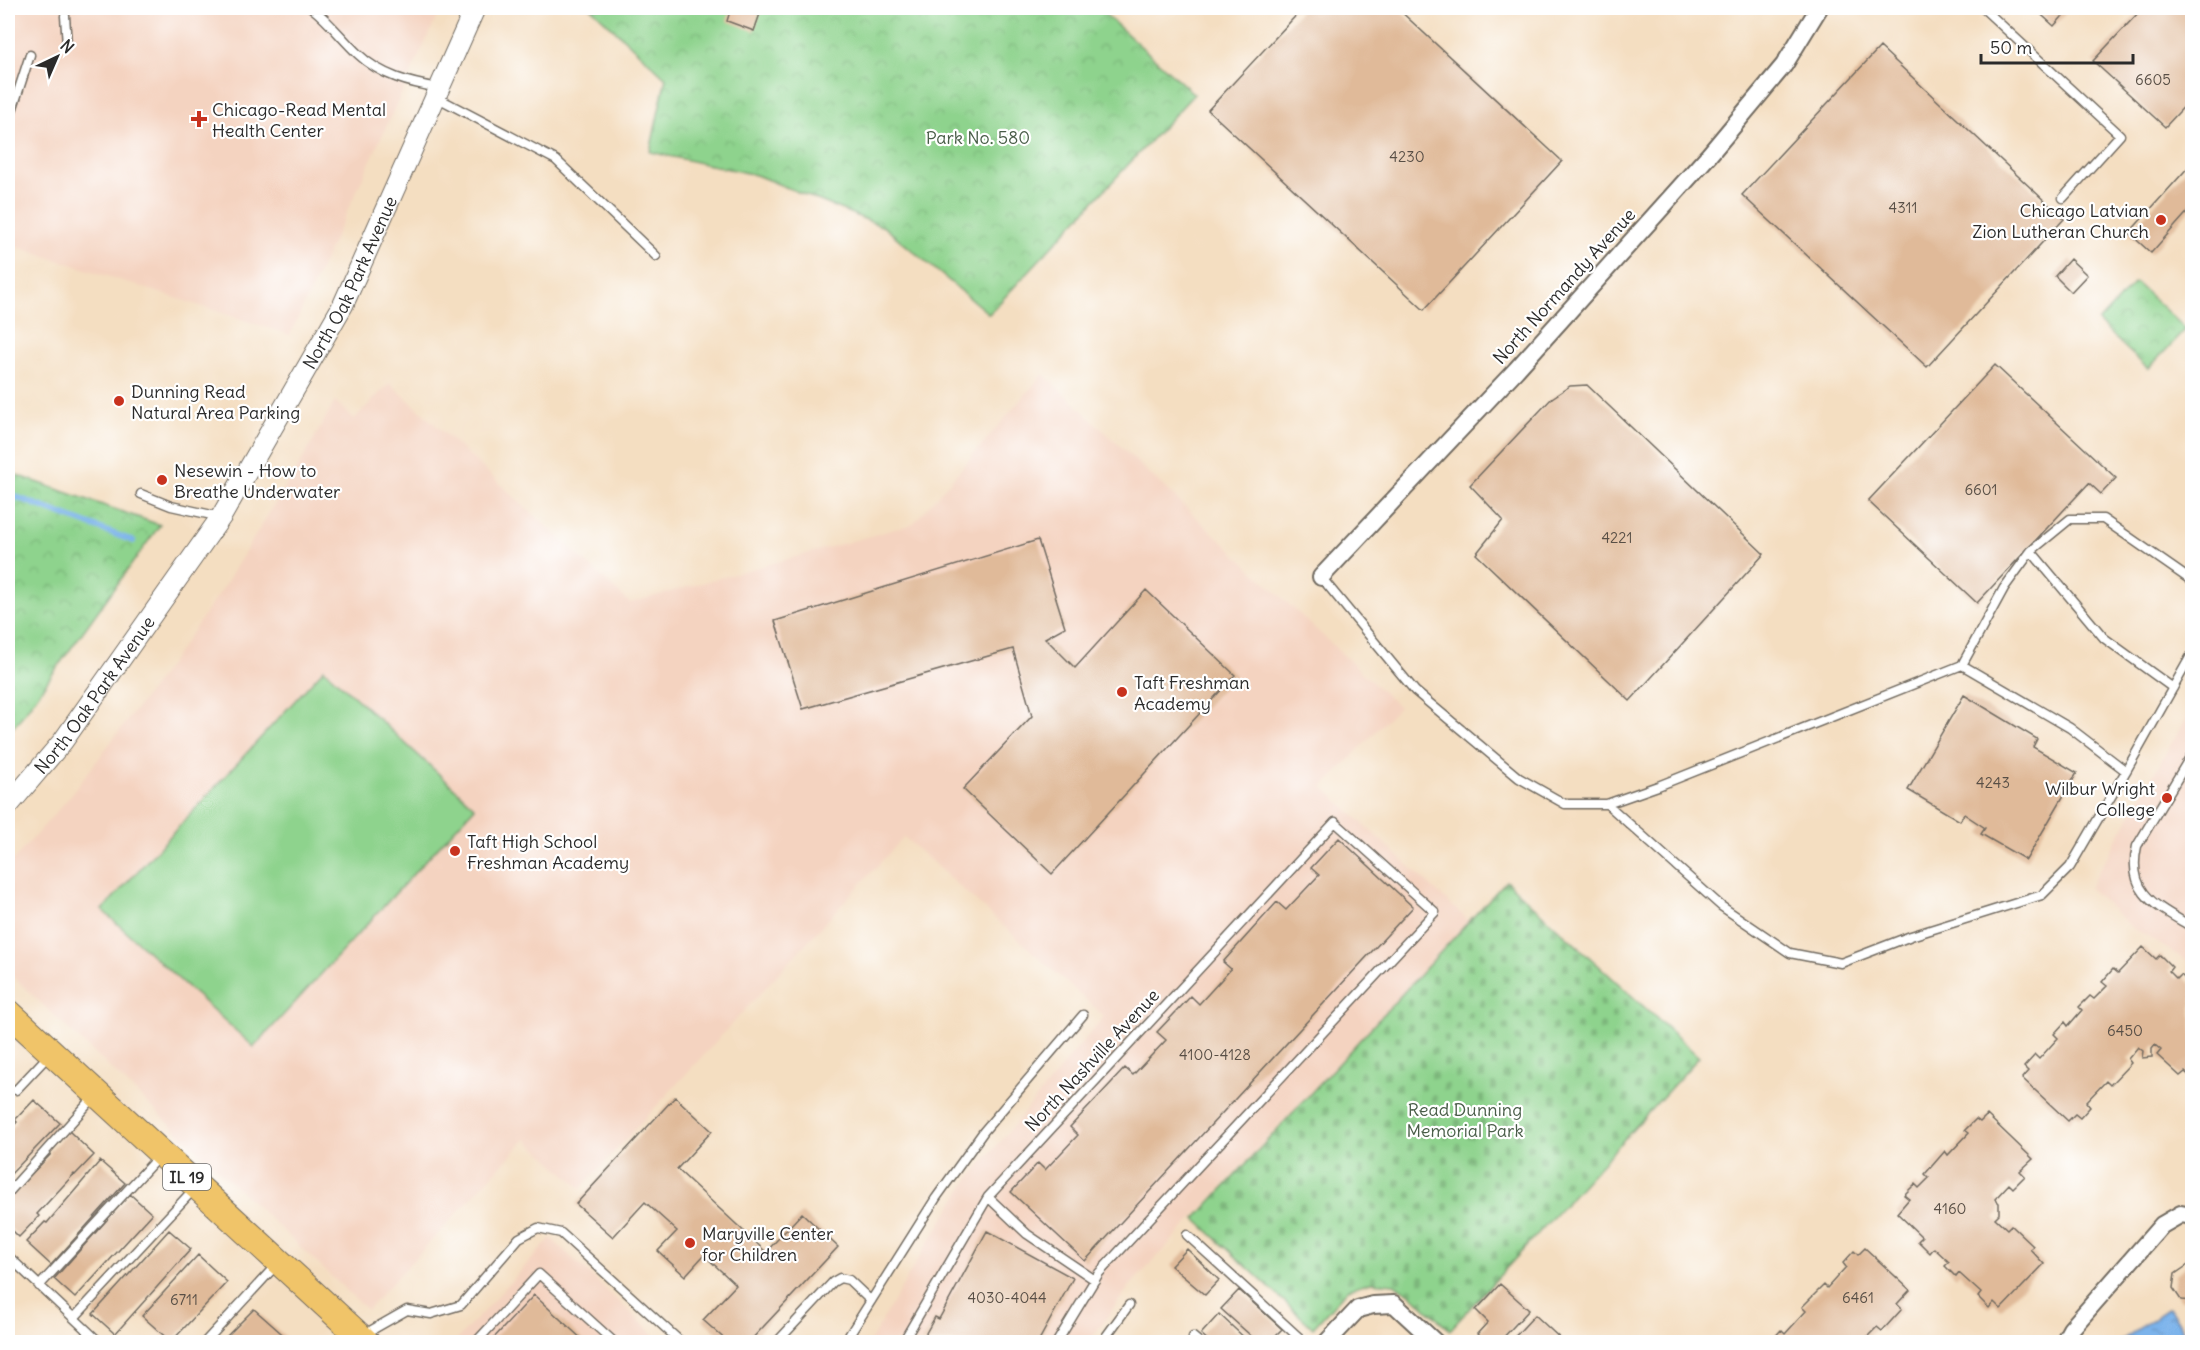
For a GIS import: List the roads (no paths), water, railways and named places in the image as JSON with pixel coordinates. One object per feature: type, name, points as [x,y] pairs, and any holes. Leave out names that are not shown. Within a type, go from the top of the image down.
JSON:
[{"type":"main road","name":"IL 19","points":[[13,1021],[196,1186],[355,1338]]},
{"type":"street","name":"North Oak Park Avenue","points":[[8,806],[63,741],[221,517],[343,306],[475,8]]},
{"type":"street","name":"North Normandy Avenue","points":[[1321,577],[1516,370],[1709,155],[1784,65],[1819,8]]},
{"type":"street","points":[[2064,1342],[2071,1329],[2162,1225],[2187,1215]]},
{"type":"street","points":[[1327,1342],[1358,1309],[1372,1305],[1394,1304],[1436,1342]]},
{"type":"lane","points":[[312,8],[328,20],[359,55],[387,74],[438,92],[556,160],[656,256]]},
{"type":"lane","points":[[1983,8],[2120,135],[2063,198]]},
{"type":"lane","points":[[65,16],[66,45]]},
{"type":"lane","points":[[8,123],[30,55]]},
{"type":"lane","points":[[141,494],[171,506],[221,517]]},
{"type":"lane","points":[[1321,577],[1415,691],[1519,778],[1565,804],[1607,804],[1658,786],[1962,665],[2004,588],[2031,551],[2070,519],[2103,519],[2193,581]]},
{"type":"lane","points":[[2031,551],[2104,638],[2173,688]]},
{"type":"lane","points":[[1607,804],[1722,906],[1790,953],[1841,963],[1911,936],[2042,895],[2070,867],[2193,654]]},
{"type":"lane","points":[[1962,665],[2070,728],[2126,771]]},
{"type":"lane","points":[[2193,754],[2138,846],[2134,860],[2136,878],[2144,895],[2162,909],[2193,927]]},
{"type":"lane","name":"North Nashville Avenue","points":[[903,1342],[988,1197],[1335,822],[1435,912],[1099,1273],[1095,1280]]},
{"type":"lane","points":[[846,1342],[936,1198],[984,1131],[1083,1015]]},
{"type":"lane","points":[[16,1090],[51,1053]]},
{"type":"lane","points":[[8,1194],[96,1094]]},
{"type":"lane","points":[[39,1286],[161,1154]]},
{"type":"lane","points":[[74,1318],[196,1186]]},
{"type":"lane","points":[[988,1197],[1027,1234],[1095,1280],[1057,1342]]},
{"type":"lane","points":[[355,1338],[407,1310],[431,1314],[461,1305],[519,1238],[538,1228],[561,1233],[681,1342]]},
{"type":"lane","points":[[1186,1236],[1304,1342]]},
{"type":"lane","points":[[8,1256],[96,1339]]},
{"type":"lane","points":[[205,1342],[279,1263]]},
{"type":"lane","points":[[476,1342],[539,1274],[614,1342]]},
{"type":"lane","points":[[777,1342],[833,1282],[840,1278],[849,1280],[871,1301]]},
{"type":"lane","points":[[1102,1342],[1129,1305]]},
{"type":"water","points":[[2169,1308],[2184,1331],[2165,1342],[2119,1342]]},
{"type":"waterway","points":[[8,494],[133,541]]},
{"type":"place","name":"Chicago-Read Mental Health Center","points":[[199,119]]},
{"type":"place","name":"Chicago Latvian Zion Lutheran Church","points":[[2161,220]]},
{"type":"place","name":"Dunning Read Natural Area Parking","points":[[119,401]]},
{"type":"place","name":"Nesewin - How to Breathe Underwater","points":[[162,480]]},
{"type":"place","name":"Taft Freshman Academy","points":[[1122,692]]},
{"type":"place","name":"Wilbur Wright College","points":[[2167,798]]},
{"type":"place","name":"Taft High School Freshman Academy","points":[[455,851]]},
{"type":"place","name":"Maryville Center for Children","points":[[690,1243]]},
{"type":"park label","name":"Park No. 580","points":[[978,137]]},
{"type":"park label","name":"Read Dunning Memorial Park","points":[[1465,1119]]}]
